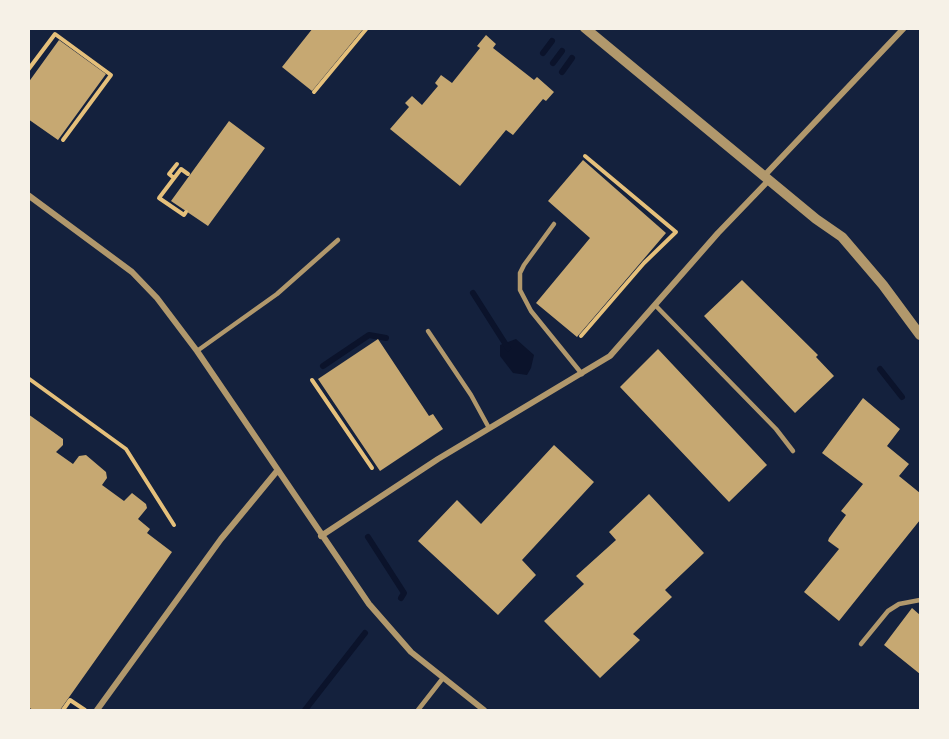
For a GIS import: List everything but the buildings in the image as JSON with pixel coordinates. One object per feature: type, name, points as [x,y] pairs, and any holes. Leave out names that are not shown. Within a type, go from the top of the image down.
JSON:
[{"type":"street","points":[[585,28],[816,219],[842,237],[921,335]]},
{"type":"street","points":[[321,536],[489,428],[610,356],[766,178],[904,28]]},
{"type":"street","points":[[28,195],[145,284],[197,351],[321,536],[380,618],[411,651],[484,711]]},
{"type":"street","points":[[97,711],[221,539],[277,471]]},
{"type":"lane","points":[[554,224],[524,265],[520,273],[520,290],[531,311],[582,374]]},
{"type":"lane","points":[[197,351],[277,294],[338,240]]},
{"type":"lane","points":[[656,306],[776,429],[793,451]]},
{"type":"lane","points":[[428,331],[471,394],[489,428]]},
{"type":"lane","points":[[861,644],[888,611],[899,604],[921,600]]},
{"type":"lane","points":[[418,711],[443,678]]},
{"type":"path","points":[[314,92],[367,28]]},
{"type":"path","points":[[28,70],[55,34],[111,75],[63,140]]},
{"type":"path","points":[[581,336],[676,232],[585,156]]},
{"type":"path","points":[[174,178],[169,174],[177,164]]},
{"type":"path","points":[[186,212],[184,215],[159,198],[182,169],[188,174]]},
{"type":"path","points":[[606,306],[612,311]]},
{"type":"path","points":[[28,378],[130,453],[174,525]]},
{"type":"path","points":[[312,380],[372,468]]},
{"type":"path","points":[[63,711],[70,700],[85,711]]},
{"type":"water","points":[[516,339],[534,355],[527,375],[513,373],[500,356],[500,345]]},
{"type":"waterway","points":[[543,53],[552,41]]},
{"type":"waterway","points":[[553,63],[562,51]]},
{"type":"waterway","points":[[562,72],[572,58]]},
{"type":"waterway","points":[[473,293],[508,348]]},
{"type":"waterway","points":[[323,366],[369,335],[386,338]]},
{"type":"waterway","points":[[880,369],[902,397]]},
{"type":"waterway","points":[[368,537],[404,593],[401,598]]},
{"type":"waterway","points":[[305,710],[365,633]]}]
